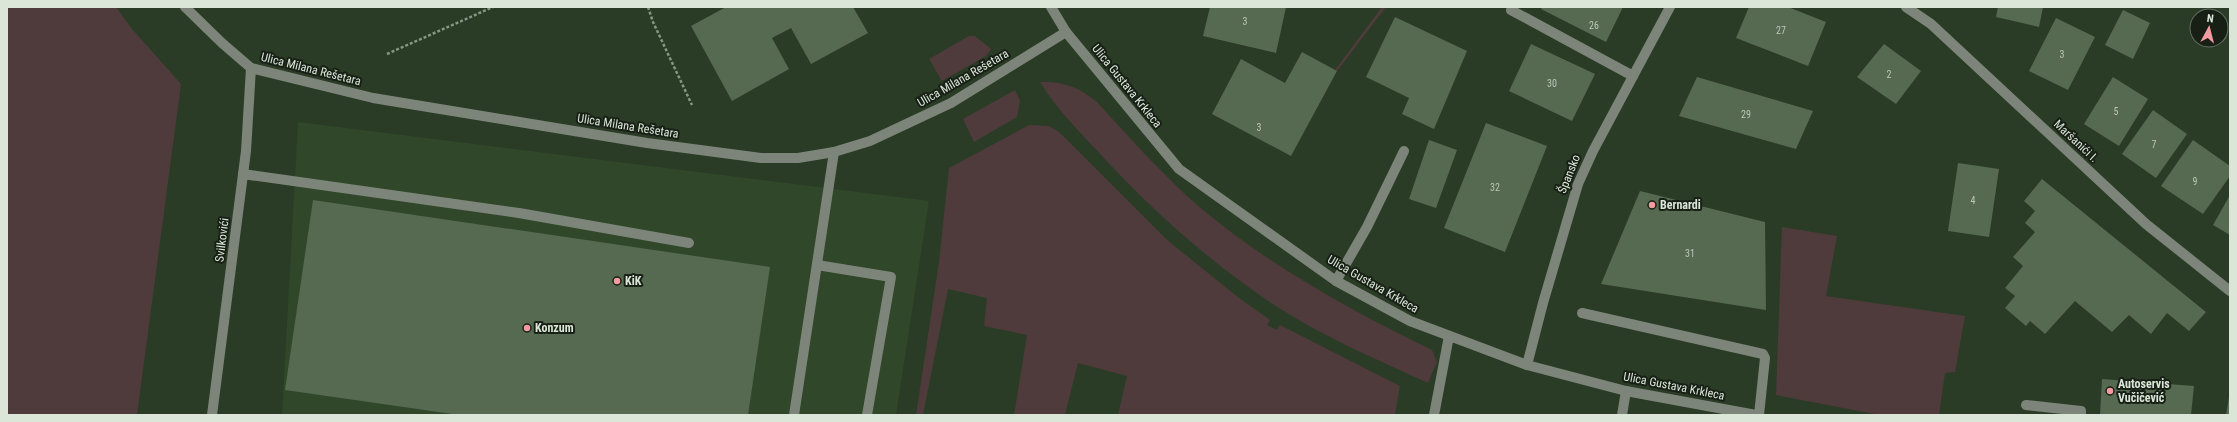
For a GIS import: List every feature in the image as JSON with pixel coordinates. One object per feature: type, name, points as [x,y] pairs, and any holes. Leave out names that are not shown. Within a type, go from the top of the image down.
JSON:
[{"type":"street","name":"Ulica Milana Rešetara","points":[[186,7],[222,43],[252,68],[373,98],[646,143],[761,158],[798,158],[834,152],[870,141],[951,102],[1066,32]]},
{"type":"street","name":"Ulica Gustava Krkleca","points":[[1050,7],[1066,32],[1179,169],[1336,281],[1410,321],[1527,365],[1626,391],[1756,415]]},
{"type":"street","points":[[1512,7],[1511,10],[1633,76]]},
{"type":"street","name":"Špansko","points":[[1527,365],[1543,303],[1578,184],[1670,7]]},
{"type":"street","name":"Maršanići I.","points":[[1906,7],[1931,24],[2146,224],[2230,291]]},
{"type":"street","name":"Svilkovići","points":[[212,415],[243,174],[250,111],[252,68]]},
{"type":"street","points":[[1336,281],[1367,227],[1404,151]]},
{"type":"street","points":[[794,415],[834,152]]},
{"type":"street","points":[[243,174],[519,213],[688,243]]},
{"type":"street","points":[[817,265],[891,277],[867,415]]},
{"type":"street","points":[[1582,313],[1764,354],[1765,358],[1759,415]]},
{"type":"street","points":[[1434,415],[1449,336]]},
{"type":"street","points":[[1622,415],[1626,391]]},
{"type":"street","points":[[2026,405],[2081,411],[2081,415]]},
{"type":"path","points":[[387,54],[493,7]]},
{"type":"path","points":[[648,7],[653,22],[692,105]]},
{"type":"shaded area","points":[[11,7],[116,7],[132,29],[181,84],[137,415],[7,415],[7,9]]},
{"type":"shaded area","points":[[1382,7],[1386,7],[1337,71],[1335,70]]},
{"type":"shaded area","points":[[969,36],[975,36],[991,49],[986,56],[942,81],[929,59]]},
{"type":"shaded area","points":[[1040,82],[1070,86],[1084,92],[1097,102],[1161,171],[1203,210],[1256,250],[1284,269],[1342,304],[1432,350],[1437,362],[1428,383],[1315,329],[1279,308],[1231,275],[1186,238],[1122,177],[1069,120]]},
{"type":"shaded area","points":[[1015,90],[1020,101],[1017,117],[974,142],[963,119]]},
{"type":"shaded area","points":[[298,122],[929,201],[896,415],[282,415]]},
{"type":"shaded area","points":[[1029,125],[1049,126],[1059,132],[1166,239],[1239,298],[1270,320],[1267,325],[1277,330],[1280,325],[1400,386],[1395,415],[1118,415],[1127,376],[1078,363],[1065,415],[1014,415],[1027,335],[984,326],[987,298],[948,289],[923,415],[916,415],[939,262],[949,168]]},
{"type":"shaded area","points":[[1782,227],[1837,236],[1826,296],[1965,316],[1955,372],[1945,373],[1939,415],[1880,415],[1776,395]]},
{"type":"building","points":[[726,7],[853,7],[868,33],[811,64],[791,28],[772,38],[789,69],[732,101],[691,26]]},
{"type":"building","points":[[1210,7],[1286,7],[1276,53],[1203,36]]},
{"type":"building","points":[[1542,7],[1623,7],[1606,42],[1541,9]]},
{"type":"building","points":[[1749,7],[1788,7],[1826,22],[1808,66],[1736,38]]},
{"type":"building","points":[[1998,7],[2043,7],[2039,27],[1996,17]]},
{"type":"building","points":[[2123,10],[2150,23],[2133,59],[2105,45]]},
{"type":"building","points":[[1395,17],[1467,51],[1434,129],[1402,114],[1409,98],[1366,77]]},
{"type":"building","points":[[2056,18],[2095,37],[2068,90],[2029,71]]},
{"type":"building","points":[[1531,44],[1595,74],[1572,121],[1509,91]]},
{"type":"building","points":[[1884,44],[1921,71],[1896,104],[1857,77]]},
{"type":"building","points":[[1302,52],[1337,71],[1291,156],[1212,114],[1241,59],[1285,83]]},
{"type":"building","points":[[1697,77],[1813,111],[1796,149],[1679,116]]},
{"type":"building","points":[[2113,77],[2148,99],[2119,146],[2084,124]]},
{"type":"building","points":[[2153,110],[2187,134],[2156,178],[2122,154]]},
{"type":"building","points":[[1486,123],[1547,146],[1505,252],[1444,228]]},
{"type":"building","points":[[1429,140],[1457,150],[1436,208],[1409,199]]},
{"type":"building","points":[[2193,140],[2230,166],[2230,176],[2203,214],[2161,186]]},
{"type":"building","points":[[1958,163],[1999,169],[1989,237],[1948,231]]},
{"type":"building","points":[[2042,179],[2206,312],[2189,331],[2167,313],[2151,334],[2129,315],[2112,332],[2075,301],[2045,334],[2030,321],[2026,326],[2005,308],[2015,296],[2005,288],[2023,266],[2013,257],[2035,232],[2025,223],[2035,211],[2024,201]]},
{"type":"building","points":[[1640,191],[1765,222],[1766,310],[1601,284]]},
{"type":"building","points":[[2230,195],[2230,235],[2213,225]]},
{"type":"building","name":"Konzum","points":[[313,200],[770,267],[748,415],[459,415],[285,390]]},
{"type":"building","points":[[2102,379],[2194,386],[2191,415],[2100,415]]},
{"type":"building","points":[[2229,397],[2230,415],[2226,415]]},
{"type":"place","name":"Bernardi","points":[[1652,205]]},
{"type":"place","name":"KiK","points":[[617,281]]},
{"type":"place","name":"Konzum","points":[[527,328]]},
{"type":"place","name":"Autoservis Vučičević","points":[[2110,391]]}]
